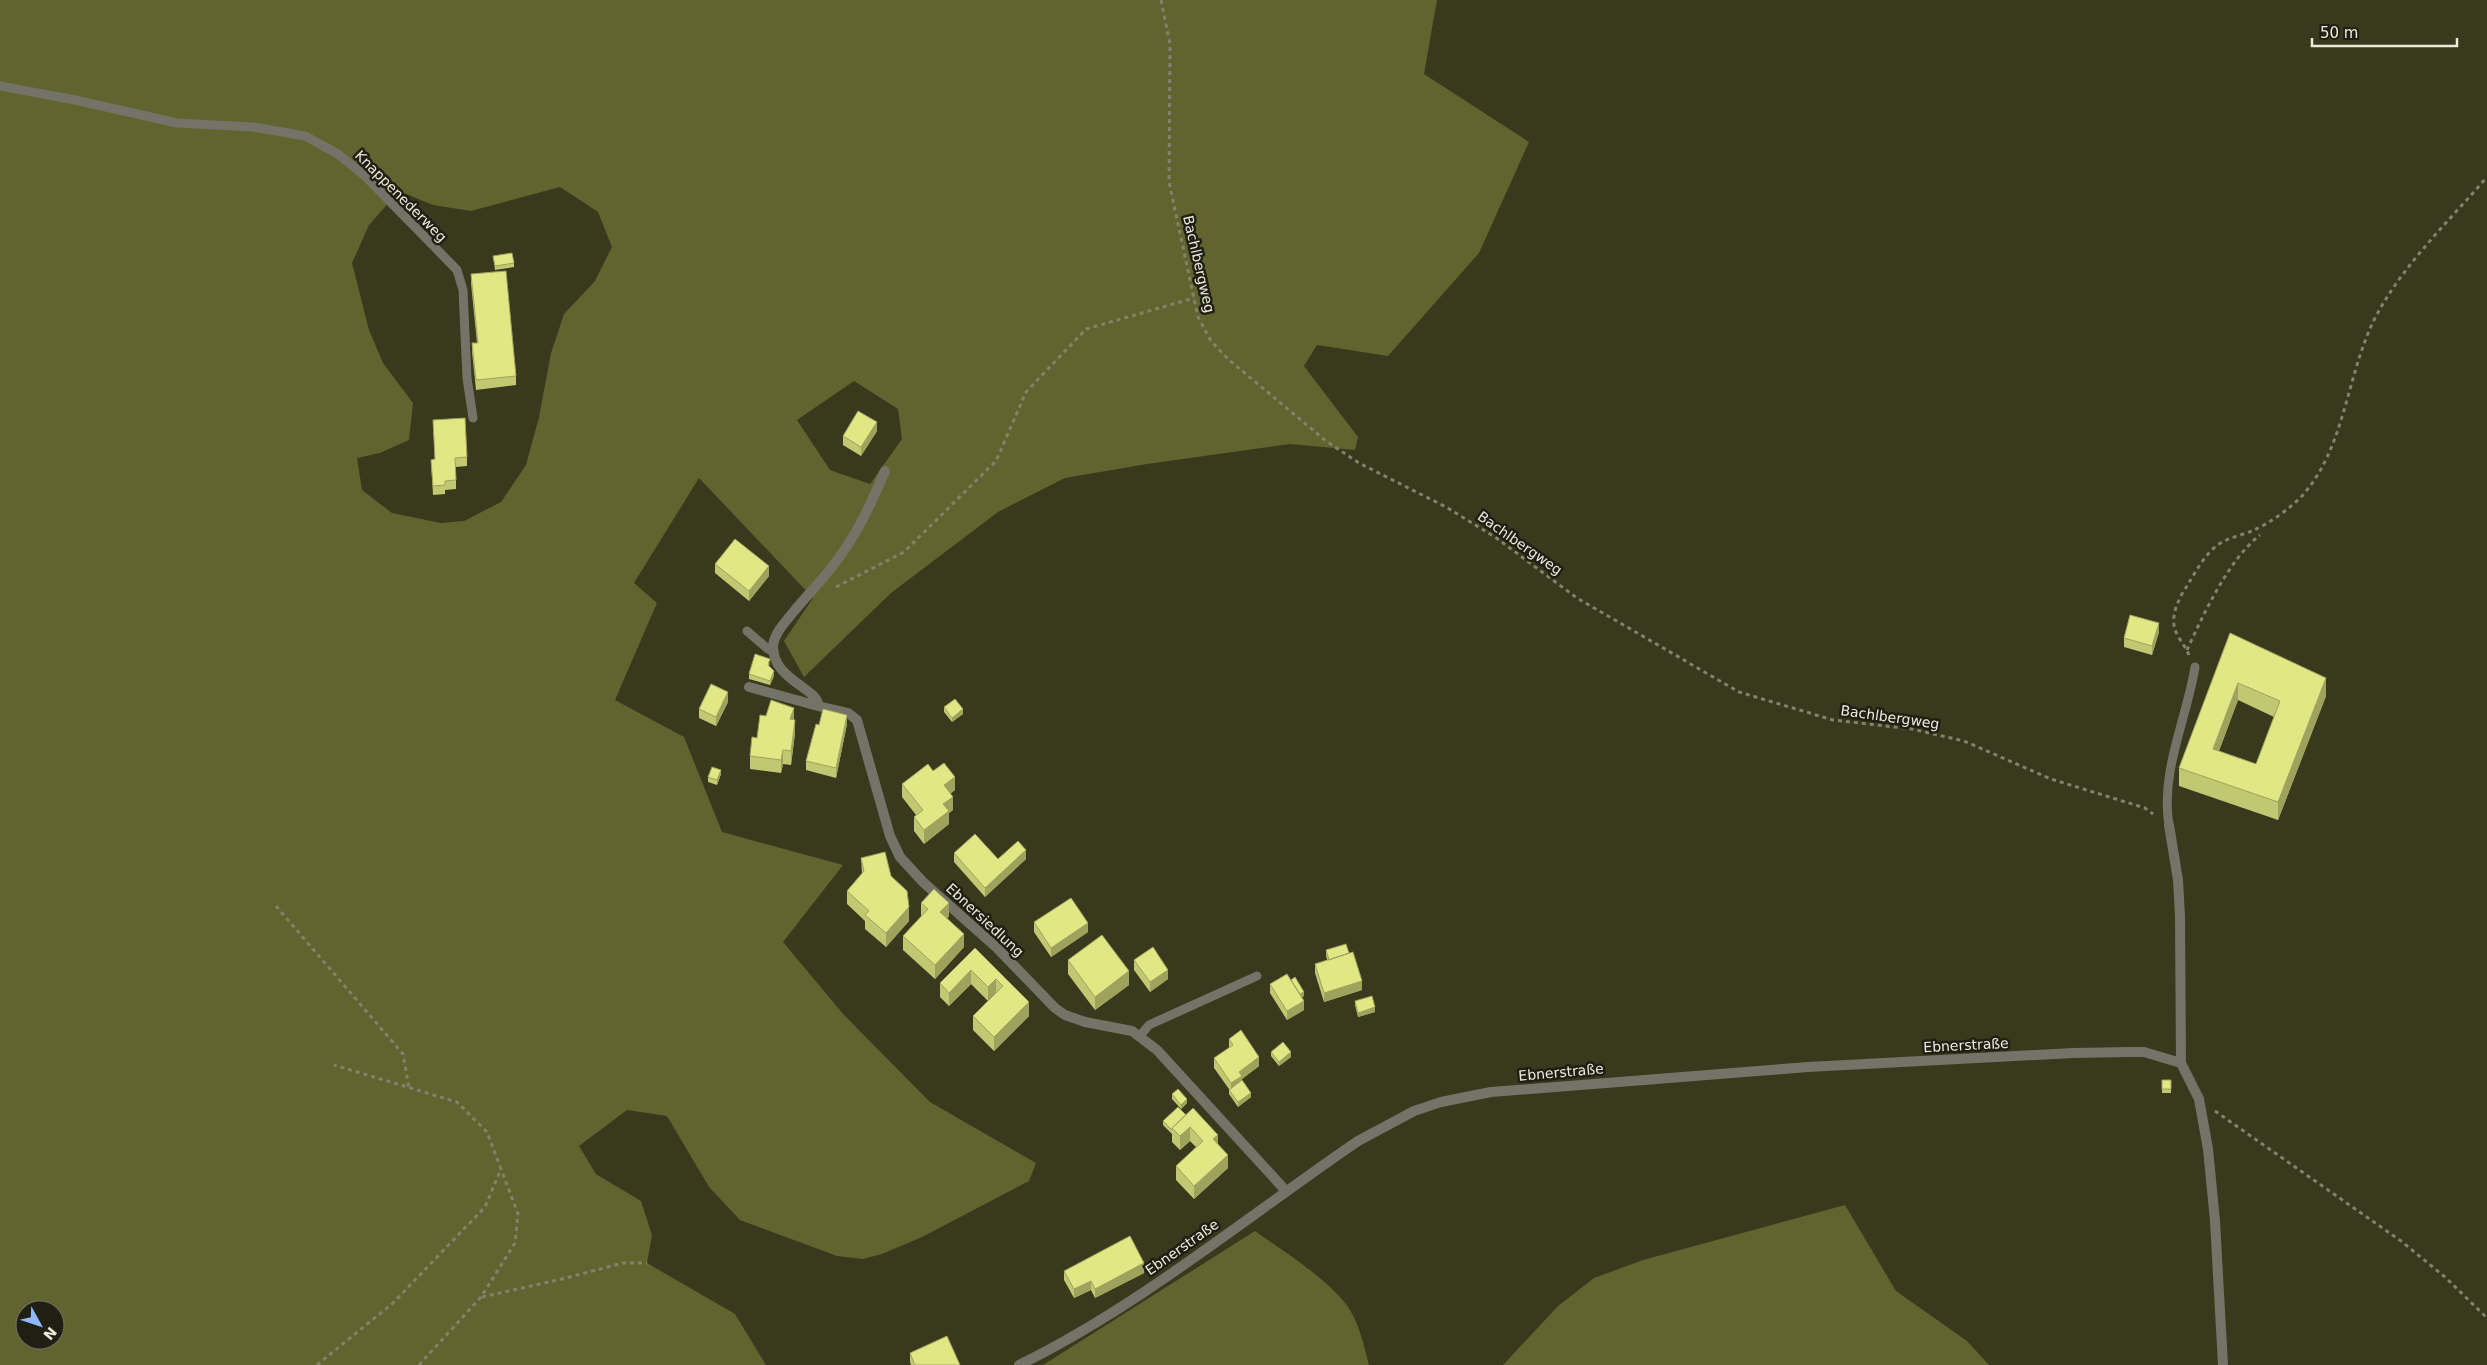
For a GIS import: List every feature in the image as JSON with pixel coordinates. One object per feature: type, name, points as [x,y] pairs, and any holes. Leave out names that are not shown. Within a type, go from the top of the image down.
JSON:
[{"type":"street","points":[[818,706],[817,698],[784,674],[774,651],[774,642],[781,628],[843,552],[870,506],[885,471]]},
{"type":"street","name":"Ebnersiedlung","points":[[749,687],[848,713],[857,720],[892,841],[900,857],[923,882],[991,942],[1056,1008],[1074,1019],[1124,1028],[1140,1036],[1171,1063],[1286,1191]]},
{"type":"street","points":[[2169,825],[2178,880],[2180,916],[2181,1063],[2198,1099],[2212,1182],[2223,1365]]},
{"type":"street","name":"Ebnerstraße","points":[[1019,1365],[1061,1343],[1120,1306],[1358,1141],[1390,1122],[1441,1102],[1491,1092],[1808,1067],[2073,1053],[2144,1052],[2181,1063]]},
{"type":"lane","name":"Knappenederweg","points":[[0,86],[75,100],[177,123],[282,131],[305,136],[338,154],[365,176],[406,221],[457,270],[463,290],[467,378],[473,418]]},
{"type":"lane","points":[[747,631],[768,650],[774,651]]},
{"type":"lane","points":[[2169,825],[2167,805],[2170,774],[2195,667]]},
{"type":"lane","points":[[1140,1036],[1149,1025],[1257,976]]},
{"type":"path","name":"Bachlbergweg","points":[[1161,0],[1170,44],[1169,182],[1198,317],[1211,341],[1228,359],[1326,441],[1359,463],[1446,507],[1495,537],[1577,598],[1739,692],[1833,720],[1912,730],[1964,741],[2051,779],[2145,808],[2169,825]]},
{"type":"path","points":[[2195,667],[2173,624],[2177,606],[2184,590],[2201,564],[2218,545],[2256,529],[2275,517],[2300,498],[2319,474],[2330,450],[2364,344],[2376,317],[2401,276],[2487,178]]},
{"type":"path","points":[[834,588],[904,552],[996,461],[1026,392],[1086,329],[1194,298]]},
{"type":"path","points":[[2187,650],[2205,614],[2235,563],[2260,535]]},
{"type":"path","points":[[276,906],[320,960],[403,1054],[410,1088]]},
{"type":"path","points":[[334,1065],[457,1102],[487,1132],[518,1214],[515,1243],[481,1297],[418,1365]]},
{"type":"path","points":[[2198,1099],[2401,1241],[2445,1277],[2487,1318]]},
{"type":"path","points":[[317,1365],[393,1303],[485,1207],[501,1169]]},
{"type":"path","points":[[481,1297],[558,1280],[623,1262],[647,1263]]},
{"type":"green space","points":[[0,0],[1437,0],[1424,74],[1529,142],[1479,253],[1388,356],[1317,345],[1304,366],[1358,437],[1355,450],[1290,444],[1147,464],[1065,478],[998,512],[891,593],[804,677],[784,641],[813,598],[699,478],[634,583],[657,603],[615,700],[684,737],[722,832],[843,865],[783,942],[844,1015],[930,1102],[1036,1163],[1029,1181],[922,1237],[882,1254],[863,1259],[837,1256],[740,1220],[709,1187],[667,1116],[627,1110],[579,1146],[596,1174],[641,1201],[652,1235],[647,1263],[735,1314],[766,1365],[0,1365]],"holes":[[[560,187],[598,212],[612,247],[595,281],[564,314],[551,353],[539,417],[526,465],[501,502],[464,521],[441,523],[392,513],[362,490],[357,458],[380,453],[409,440],[413,403],[383,363],[369,330],[352,263],[369,225],[399,191],[433,205],[471,211]],[[854,381],[898,409],[902,439],[870,484],[830,470],[797,420]]]},
{"type":"green space","points":[[1845,1205],[1896,1291],[1967,1341],[1989,1365],[1503,1365],[1558,1306],[1594,1278],[1643,1260]]},
{"type":"green space","points":[[1255,1231],[1320,1278],[1342,1299],[1356,1323],[1369,1365],[1043,1365]]},
{"type":"building","points":[[512,253],[514,263],[495,266],[493,256]]},
{"type":"building","points":[[506,271],[516,376],[476,380],[472,343],[478,343],[471,274]]},
{"type":"building","points":[[858,411],[877,422],[861,447],[843,436]]},
{"type":"building","points":[[465,418],[467,457],[455,458],[456,480],[445,481],[445,485],[433,486],[431,460],[435,459],[433,420]]},
{"type":"building","points":[[735,539],[769,566],[749,591],[715,564]]},
{"type":"building","points":[[2130,615],[2159,623],[2152,646],[2124,638]]},
{"type":"building","points":[[2230,633],[2326,678],[2278,802],[2179,768]],"holes":[[[2238,683],[2280,701],[2256,764],[2213,749]]]},
{"type":"building","points":[[755,654],[770,659],[768,665],[774,671],[770,681],[749,674]]},
{"type":"building","points":[[711,684],[728,692],[716,717],[699,709]]},
{"type":"building","points":[[955,699],[963,709],[952,718],[944,707]]},
{"type":"building","points":[[771,700],[794,708],[790,719],[795,720],[791,751],[783,750],[781,760],[750,756],[752,737],[757,738],[760,715],[766,716]]},
{"type":"building","points":[[823,709],[847,715],[836,768],[806,761],[816,724],[819,725]]},
{"type":"building","points":[[944,763],[955,777],[944,785],[953,797],[943,804],[949,811],[924,830],[914,817],[923,810],[902,784],[928,764],[933,771]]},
{"type":"building","points":[[712,767],[721,770],[717,780],[708,777]]},
{"type":"building","points":[[975,834],[998,859],[1018,841],[1026,850],[985,888],[954,853]]},
{"type":"building","points":[[885,852],[891,876],[907,891],[909,907],[886,933],[865,915],[869,911],[847,891],[864,871],[861,858]]},
{"type":"building","points":[[934,889],[949,903],[940,912],[964,934],[935,965],[903,936],[928,909],[921,903]]},
{"type":"building","points":[[1071,898],[1088,923],[1051,948],[1034,922]]},
{"type":"building","points":[[1102,935],[1129,971],[1095,997],[1068,960]]},
{"type":"building","points":[[1346,944],[1349,953],[1329,960],[1326,950]]},
{"type":"building","points":[[1153,947],[1168,970],[1150,982],[1134,960]]},
{"type":"building","points":[[975,948],[1029,1002],[994,1037],[973,1016],[1003,986],[996,979],[988,987],[971,970],[949,993],[940,983]]},
{"type":"building","points":[[1353,952],[1362,981],[1324,993],[1315,964]]},
{"type":"building","points":[[1287,974],[1304,1001],[1287,1011],[1270,984]]},
{"type":"building","points":[[1295,977],[1304,992],[1300,994],[1291,980]]},
{"type":"building","points":[[1372,996],[1375,1007],[1358,1013],[1355,1001]]},
{"type":"building","points":[[1241,1030],[1259,1057],[1239,1072],[1242,1076],[1231,1083],[1214,1058],[1233,1045],[1229,1039]]},
{"type":"building","points":[[1283,1042],[1291,1052],[1279,1062],[1271,1052]]},
{"type":"building","points":[[1242,1080],[1251,1093],[1238,1102],[1229,1090]]},
{"type":"building","points":[[2162,1080],[2171,1080],[2171,1089],[2162,1089]]},
{"type":"building","points":[[1178,1089],[1187,1099],[1181,1105],[1172,1094]]},
{"type":"building","points":[[1178,1107],[1186,1115],[1172,1130],[1163,1121]]},
{"type":"building","points":[[1193,1108],[1218,1135],[1213,1139],[1228,1155],[1194,1186],[1176,1166],[1203,1141],[1190,1127],[1180,1136],[1172,1128]]},
{"type":"building","points":[[1130,1236],[1144,1263],[1095,1289],[1091,1281],[1074,1289],[1064,1271]]},
{"type":"building","points":[[947,1336],[960,1365],[915,1365],[910,1353]]}]
